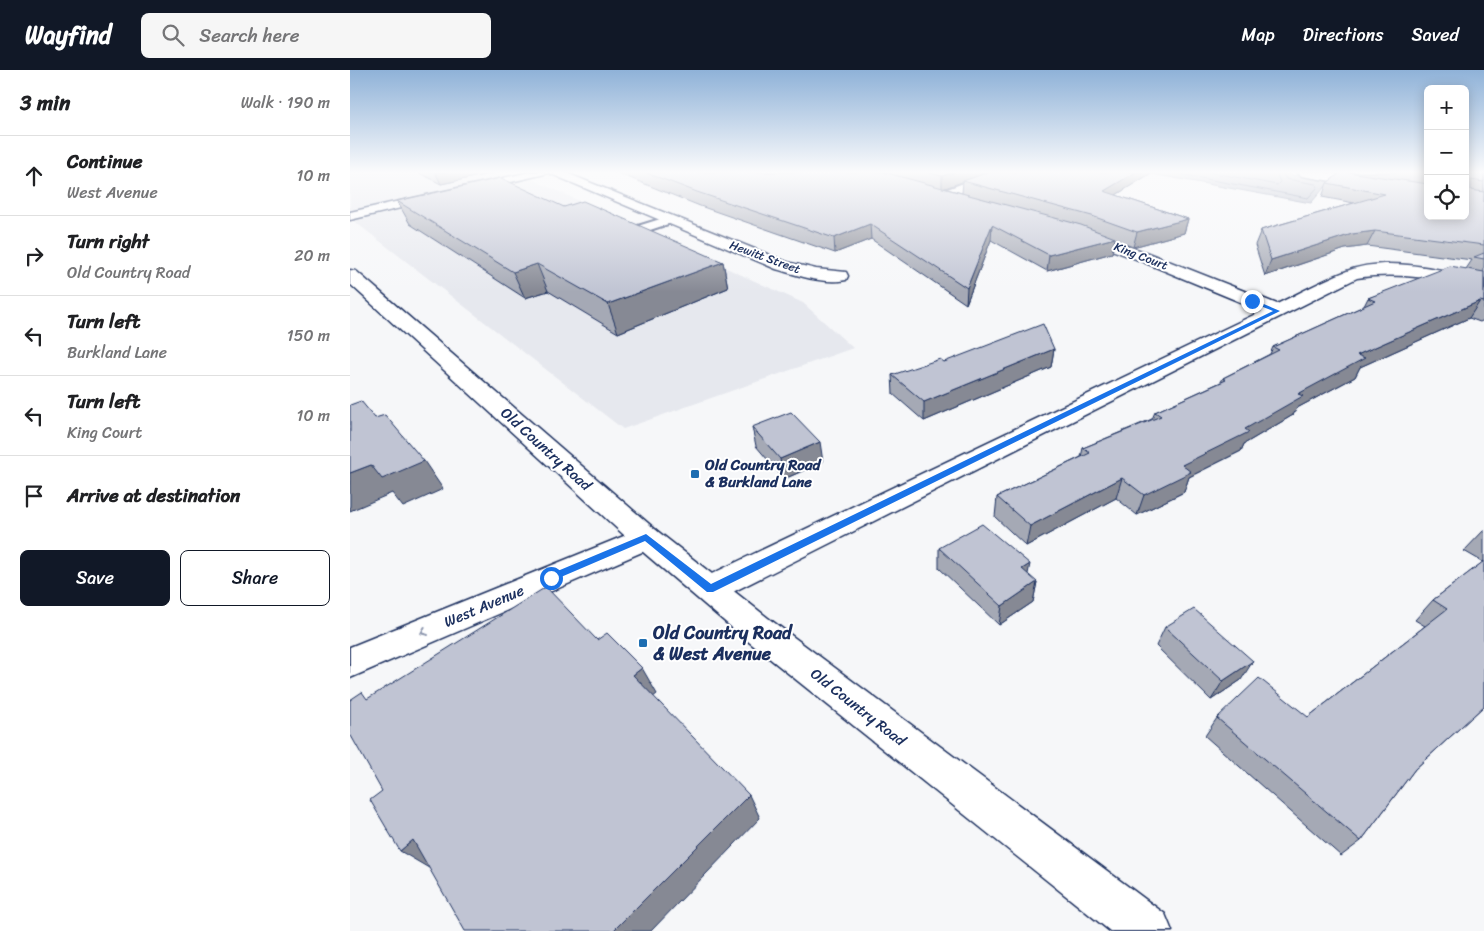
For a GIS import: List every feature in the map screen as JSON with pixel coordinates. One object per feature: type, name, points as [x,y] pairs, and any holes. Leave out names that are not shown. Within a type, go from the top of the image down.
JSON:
[{"type":"street","points":[[350,216],[367,212]]},
{"type":"street","name":"Hewitt Street","points":[[651,212],[782,266],[816,274],[840,276]]},
{"type":"street","name":"King Court","points":[[1068,230],[1142,256],[1278,311]]},
{"type":"street","points":[[710,589],[1353,274],[1376,269],[1419,271],[1484,284]]},
{"type":"street","name":"Old Country Road","points":[[353,281],[646,538],[756,628],[1148,931]]},
{"type":"street","name":"West Avenue","points":[[350,663],[646,538]]},
{"type":"lane","points":[[632,232],[670,220]]},
{"type":"shaded area","points":[[350,212],[604,212],[803,303],[853,348],[623,429],[350,218]]},
{"type":"building","points":[[415,212],[609,212],[723,262],[608,304],[537,264],[513,272]]},
{"type":"building","points":[[757,212],[1033,212],[1081,225],[1115,238],[1049,255],[992,225],[967,288],[870,224],[834,238]]},
{"type":"building","points":[[1078,212],[1168,212],[1188,219],[1137,232]]},
{"type":"building","points":[[1322,212],[1424,212],[1424,220],[1469,220],[1469,212],[1484,212],[1484,245],[1375,231],[1352,234],[1271,260],[1261,230]]},
{"type":"building","points":[[1484,253],[1484,259],[1474,257]]},
{"type":"building","points":[[1450,266],[1484,272],[1484,302],[1480,301],[1357,355],[1365,358],[1298,394],[1303,396],[1245,429],[1249,432],[1182,465],[1191,472],[1144,495],[1122,478],[1030,526],[997,497],[1090,453],[1083,448],[1161,416],[1155,412],[1226,380],[1223,378],[1279,350],[1273,347],[1375,301],[1368,298]]},
{"type":"building","points":[[1043,324],[1054,349],[924,402],[892,375],[940,359],[944,362]]},
{"type":"building","points":[[361,401],[375,418],[385,415],[424,461],[382,479],[371,465],[350,473],[350,405]]},
{"type":"building","points":[[791,412],[820,442],[780,459],[752,427]]},
{"type":"building","points":[[982,524],[1030,564],[1022,569],[1037,582],[1002,606],[939,548]]},
{"type":"building","points":[[1484,561],[1484,706],[1415,769],[1361,841],[1217,718],[1259,678],[1308,717],[1447,609],[1433,600]]},
{"type":"building","points":[[546,587],[597,640],[607,633],[642,668],[633,675],[749,795],[613,931],[465,931],[413,840],[400,851],[370,800],[382,791],[350,734],[350,700],[362,692],[367,699]]},
{"type":"building","points":[[1194,609],[1253,661],[1223,681],[1165,627]]},
{"type":"place","name":"Old Country Road & Burkland Lane","points":[[695,474]]},
{"type":"place","name":"Old Country Road & West Avenue","points":[[643,643]]},
{"type":"route","points":[[551,578],[646,538],[710,589],[1278,311],[1252,301]]}]
